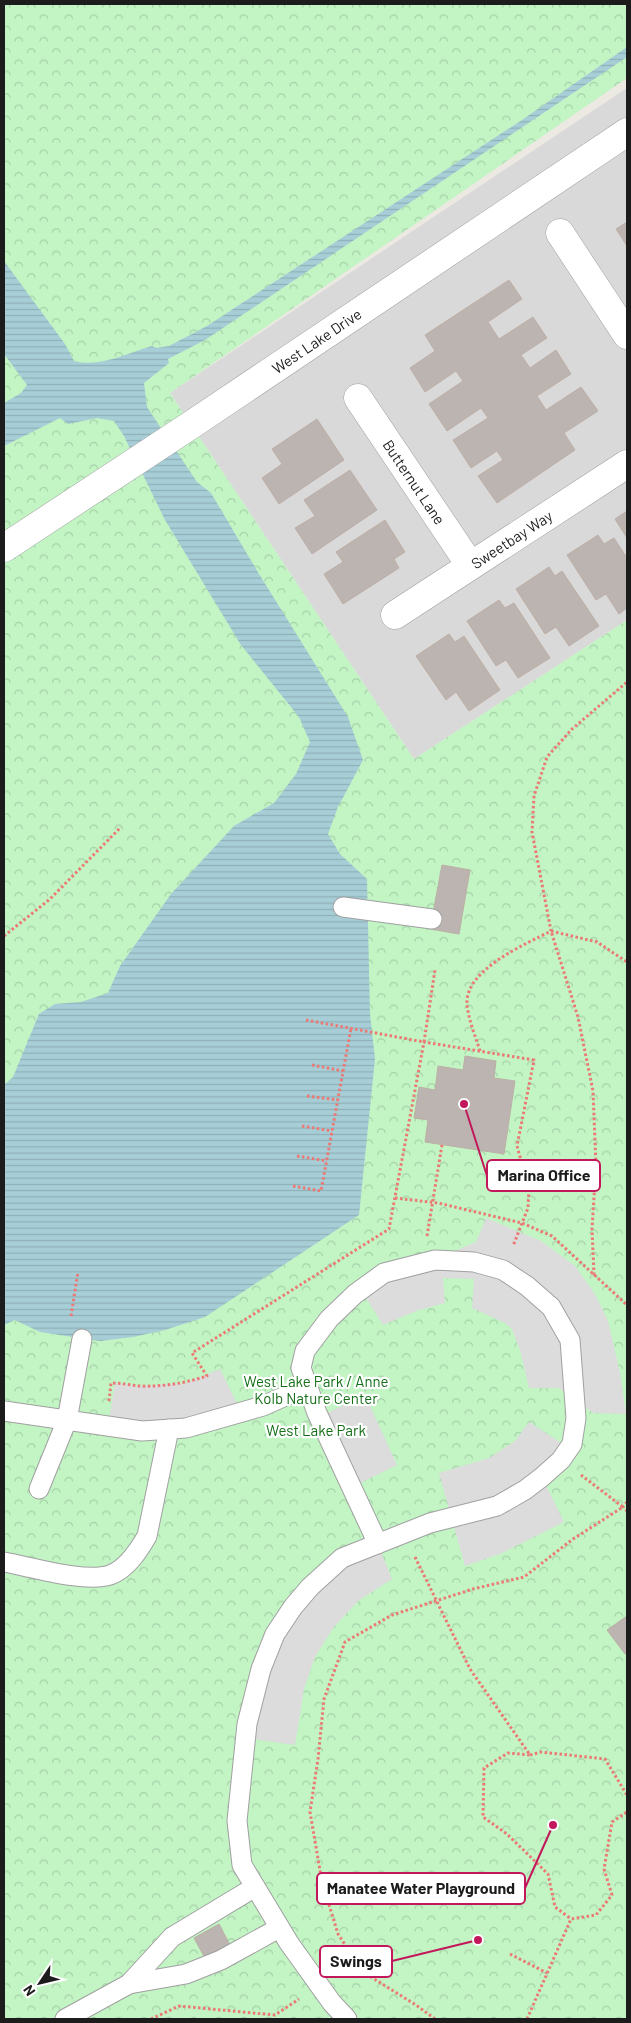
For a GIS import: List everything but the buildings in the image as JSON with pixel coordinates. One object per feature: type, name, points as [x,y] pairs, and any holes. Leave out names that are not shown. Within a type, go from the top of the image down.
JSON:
[{"type":"street","name":"West Lake Drive","points":[[4,548],[194,423],[627,132]]},
{"type":"street","points":[[560,233],[627,335]]},
{"type":"street","name":"Butternut Lane","points":[[358,398],[470,565]]},
{"type":"street","name":"Sweetbay Way","points":[[395,615],[627,464]]},
{"type":"lane","points":[[343,907],[432,919]]},
{"type":"lane","points":[[348,2019],[332,2003],[320,1987],[280,1928],[242,1865],[237,1821],[247,1724],[262,1669],[275,1634],[293,1607],[310,1587],[342,1558],[378,1544],[404,1533],[430,1523],[497,1506],[525,1490],[561,1460],[572,1444],[576,1418],[570,1340],[551,1307],[527,1286],[503,1270],[474,1262],[436,1260],[384,1273],[355,1294],[328,1319],[304,1351],[301,1368],[319,1417],[378,1544]]},
{"type":"lane","points":[[38,1489],[69,1411],[82,1339]]},
{"type":"lane","points":[[4,1410],[69,1411],[142,1431],[186,1428],[264,1406],[308,1386]]},
{"type":"lane","points":[[4,1562],[91,1578],[112,1574],[127,1563],[139,1551],[147,1536],[170,1429]]},
{"type":"lane","points":[[129,1984],[172,1937],[255,1887]]},
{"type":"lane","points":[[65,2019],[129,1984],[186,1974],[221,1960],[280,1928]]},
{"type":"path","points":[[594,1275],[592,1229],[596,1166],[593,1091],[578,1017],[551,931],[532,832],[534,796],[547,757],[572,729],[627,682]]},
{"type":"path","points":[[4,936],[50,899],[121,827]]},
{"type":"path","points":[[480,1051],[469,1018],[467,1001],[469,987],[486,968],[516,949],[551,931],[598,942],[627,962]]},
{"type":"path","points":[[69,1411],[108,1409],[111,1383],[160,1386],[185,1383],[207,1376],[192,1353],[389,1228],[424,1042],[435,970]]},
{"type":"path","points":[[306,1020],[534,1060],[518,1146],[529,1189],[528,1208],[503,1270]]},
{"type":"path","points":[[293,1186],[321,1191],[351,1028]]},
{"type":"path","points":[[312,1065],[343,1071]]},
{"type":"path","points":[[308,1096],[338,1100]]},
{"type":"path","points":[[302,1126],[332,1131]]},
{"type":"path","points":[[422,1264],[442,1145]]},
{"type":"path","points":[[297,1156],[327,1161]]},
{"type":"path","points":[[395,1198],[433,1202],[522,1223],[552,1236],[627,1305]]},
{"type":"path","points":[[561,1460],[627,1511]]},
{"type":"path","points":[[433,2019],[363,1972],[338,1934],[322,1882],[310,1812],[324,1699],[345,1642],[392,1614],[473,1589],[524,1577],[573,1539],[623,1507],[627,1502]]},
{"type":"path","points":[[404,1533],[435,1601],[470,1670],[530,1755]]},
{"type":"path","points":[[627,1795],[606,1759],[541,1752],[530,1755],[508,1753],[484,1768],[483,1817],[507,1834],[548,1874],[554,1906],[571,1919],[596,1915],[612,1896],[604,1869],[612,1822],[627,1812]]},
{"type":"path","points":[[526,2019],[571,1919]]},
{"type":"path","points":[[510,1954],[547,1973]]},
{"type":"path","points":[[151,2019],[179,2006],[275,2015],[320,1987],[354,1958]]},
{"type":"shaded area","points":[[627,88],[627,620],[414,759],[170,393]]},
{"type":"shaded area","points":[[486,1218],[541,1241],[575,1266],[595,1294],[608,1321],[620,1373],[626,1414],[593,1413],[559,1388],[529,1388],[520,1350],[512,1329],[505,1323],[472,1308],[474,1279],[443,1278],[445,1303],[416,1311],[383,1325],[361,1290],[476,1242]]},
{"type":"shaded area","points":[[220,1369],[241,1412],[186,1428],[108,1426],[115,1383],[140,1386],[185,1383]]},
{"type":"shaded area","points":[[365,1395],[397,1465],[352,1487],[319,1417]]},
{"type":"shaded area","points":[[529,1422],[569,1448],[542,1477],[564,1522],[500,1554],[465,1566],[439,1473],[489,1458],[515,1441]]},
{"type":"shaded area","points":[[378,1544],[392,1579],[358,1601],[333,1628],[315,1657],[304,1689],[295,1745],[245,1738],[261,1669],[310,1587]]},
{"type":"green space","name":"West Lake Park / Anne Kolb Nature Center","points":[[4,4],[627,4],[627,78],[170,393],[414,759],[627,620],[627,2019],[4,2019]]},
{"type":"water","points":[[627,47],[627,57],[205,340],[168,359],[169,363],[144,383],[147,407],[197,482],[211,493],[348,717],[363,760],[338,807],[328,834],[340,854],[367,879],[370,1014],[375,1059],[359,1215],[205,1317],[165,1330],[133,1337],[100,1341],[40,1332],[15,1320],[4,1325],[4,1085],[13,1077],[39,1014],[55,1004],[81,1002],[108,993],[120,966],[171,894],[234,826],[274,803],[296,774],[310,742],[299,717],[241,645],[165,520],[124,436],[114,421],[97,418],[68,424],[60,418],[4,446],[4,403],[21,393],[27,385],[4,354],[4,261],[65,344],[74,361],[93,363],[123,356],[152,346],[156,348],[169,346],[207,326],[522,120]]},
{"type":"place","name":"Marina Office","points":[[464,1104]]},
{"type":"place","name":"Manatee Water Playground","points":[[553,1825]]},
{"type":"place","name":"Swings","points":[[478,1940]]},
{"type":"park label","name":"West Lake Park","points":[[316,1430]]}]
